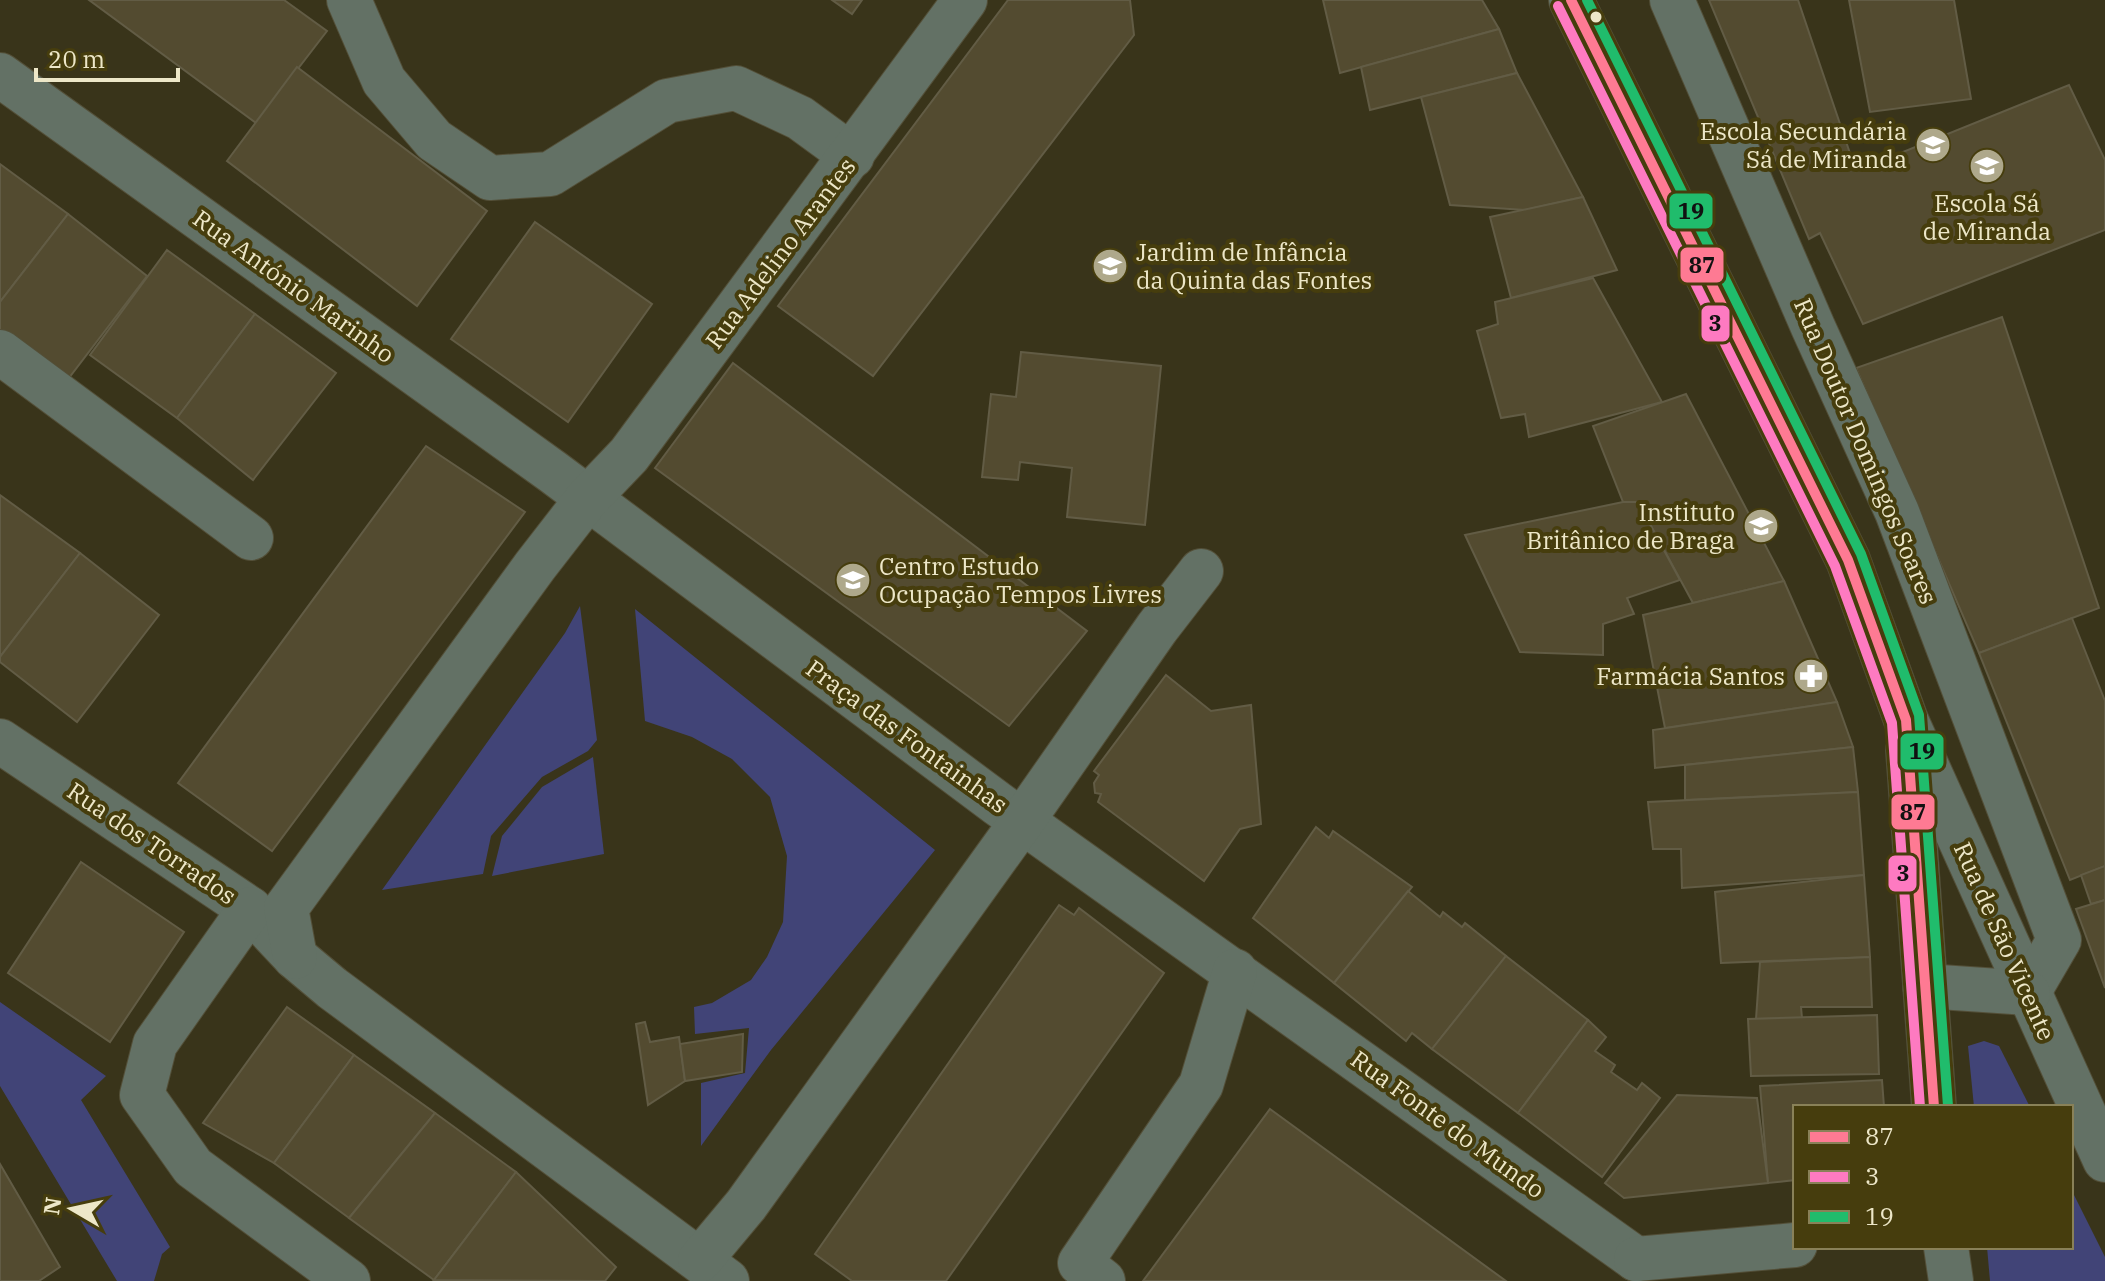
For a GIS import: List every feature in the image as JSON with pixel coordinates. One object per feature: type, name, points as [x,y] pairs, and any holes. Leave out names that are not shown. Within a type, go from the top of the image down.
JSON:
[{"type":"street","points":[[349,0],[384,81],[434,140],[490,178],[550,174],[667,101],[736,88],[800,118],[852,156]]},
{"type":"street","name":"Rua Adelino Arantes","points":[[587,499],[629,455],[965,0]]},
{"type":"street","points":[[1571,0],[1848,560],[1906,720],[1934,1105]]},
{"type":"street","name":"Rua Doutor Domingos Soares","points":[[1672,0],[1813,327],[1897,512],[2059,940],[2028,993]]},
{"type":"street","name":"Rua António Marinho","points":[[0,75],[587,499]]},
{"type":"street","points":[[0,352],[251,538]]},
{"type":"street","points":[[295,957],[286,908],[587,499]]},
{"type":"street","name":"Praça das Fontainhas","points":[[295,957],[332,988],[714,1271],[746,1205],[1023,820],[587,499]]},
{"type":"street","points":[[1023,820],[1157,628],[1201,571]]},
{"type":"street","name":"Rua de São Vicente","points":[[1906,720],[2105,1160]]},
{"type":"street","name":"Rua dos Torrados","points":[[0,741],[250,909],[295,957]]},
{"type":"street","name":"Rua Fonte do Mundo","points":[[1023,820],[1235,971],[1624,1270]]},
{"type":"street","points":[[250,909],[155,1044],[142,1095],[193,1167],[348,1281]]},
{"type":"street","points":[[1103,1281],[1080,1263],[1201,1085],[1235,971]]},
{"type":"street","points":[[1925,986],[2028,993]]},
{"type":"street","points":[[1624,1270],[1793,1245]]},
{"type":"street","points":[[1946,1249],[1951,1281]]},
{"type":"shaded area","points":[[580,606],[597,740],[588,751],[542,777],[491,836],[483,874],[382,890],[565,633]]},
{"type":"shaded area","points":[[635,609],[935,850],[771,1050],[701,1146],[701,1083],[745,1073],[749,1028],[695,1034],[694,1007],[712,1003],[751,980],[767,957],[783,922],[787,856],[770,797],[732,759],[692,737],[645,721]]},
{"type":"shaded area","points":[[593,757],[604,854],[492,876],[502,836],[542,787]]},
{"type":"shaded area","points":[[0,1002],[106,1076],[81,1100],[170,1247],[162,1254],[154,1281],[117,1281],[0,1086]]},
{"type":"shaded area","points":[[1984,1041],[1999,1046],[2029,1105],[1974,1105],[1968,1046]]},
{"type":"shaded area","points":[[2073,1193],[2105,1257],[2105,1281],[1990,1281],[1987,1249],[2073,1249]]},
{"type":"building","points":[[89,0],[284,0],[327,31],[256,123]]},
{"type":"building","points":[[832,0],[862,0],[852,14]]},
{"type":"building","points":[[1008,0],[1130,0],[1134,35],[873,376],[778,306]]},
{"type":"building","points":[[1323,0],[1482,0],[1499,29],[1340,73]]},
{"type":"building","name":"Escola Sá de Miranda","points":[[1709,0],[1798,0],[1856,171],[2069,85],[2105,160],[2105,230],[1863,324],[1820,233],[1809,239]]},
{"type":"building","name":"Escola Secundária Sá de Miranda","points":[[1849,0],[1954,0],[1971,99],[1870,112]]},
{"type":"building","points":[[1499,29],[1517,73],[1370,110],[1361,67]]},
{"type":"building","points":[[297,67],[487,211],[417,306],[227,161]]},
{"type":"building","points":[[1517,73],[1583,197],[1525,210],[1450,205],[1421,97]]},
{"type":"building","points":[[0,164],[68,214],[0,302]]},
{"type":"building","points":[[1583,197],[1617,270],[1511,298],[1490,217]]},
{"type":"building","points":[[68,214],[147,276],[65,383],[0,333],[0,302]]},
{"type":"building","points":[[535,222],[652,304],[568,422],[451,339]]},
{"type":"building","points":[[167,250],[255,314],[177,418],[90,355]]},
{"type":"building","points":[[1593,278],[1662,402],[1529,437],[1525,414],[1501,418],[1477,331],[1498,324],[1495,302]]},
{"type":"building","points":[[255,314],[336,373],[253,480],[177,418]]},
{"type":"building","points":[[2002,317],[2099,608],[1979,653],[1856,368]]},
{"type":"building","points":[[1021,352],[1161,366],[1145,525],[1067,517],[1072,468],[1020,462],[1018,480],[982,477],[991,394],[1016,397]]},
{"type":"building","points":[[733,363],[1087,631],[1009,726],[655,468]]},
{"type":"building","points":[[1686,394],[1784,581],[1693,603],[1638,502],[1623,502],[1593,426]]},
{"type":"building","points":[[426,446],[525,512],[272,851],[178,783]]},
{"type":"building","points":[[0,495],[80,553],[0,657]]},
{"type":"building","points":[[1623,502],[1638,502],[1680,580],[1627,598],[1634,614],[1603,624],[1603,655],[1520,652],[1465,535]]},
{"type":"building","points":[[80,553],[159,615],[77,722],[0,662],[0,657]]},
{"type":"building","points":[[1784,581],[1837,702],[1665,728],[1643,615]]},
{"type":"building","points":[[2072,618],[2105,701],[2105,866],[2070,880],[1979,653]]},
{"type":"building","points":[[1166,675],[1211,711],[1251,705],[1261,824],[1240,829],[1204,881],[1098,802],[1101,794],[1095,793],[1094,783],[1099,775],[1094,771]]},
{"type":"building","points":[[1837,702],[1853,747],[1655,768],[1653,730]]},
{"type":"building","points":[[1853,747],[1858,792],[1685,800],[1685,765]]},
{"type":"building","points":[[1858,792],[1864,875],[1682,888],[1681,849],[1653,849],[1648,802]]},
{"type":"building","points":[[1316,827],[1329,838],[1333,831],[1412,887],[1334,983],[1253,918]]},
{"type":"building","points":[[81,862],[184,932],[110,1042],[8,973]]},
{"type":"building","points":[[2105,866],[2105,900],[2091,904],[2081,875]]},
{"type":"building","points":[[1864,875],[1870,957],[1721,963],[1715,892]]},
{"type":"building","points":[[1408,891],[1440,917],[1443,912],[1462,927],[1465,923],[1506,956],[1432,1049],[1412,1033],[1406,1041],[1334,983]]},
{"type":"building","points":[[2105,900],[2105,988],[2076,909]]},
{"type":"building","points":[[1059,905],[1074,915],[1079,908],[1164,973],[946,1281],[852,1281],[815,1254]]},
{"type":"building","points":[[1506,956],[1588,1020],[1518,1113],[1432,1049]]},
{"type":"building","points":[[1870,957],[1872,1007],[1801,1007],[1802,1018],[1756,1019],[1760,962]]},
{"type":"building","points":[[287,1007],[354,1055],[274,1163],[203,1123]]},
{"type":"building","points":[[1877,1015],[1879,1074],[1751,1076],[1748,1019]]},
{"type":"building","points":[[1588,1020],[1606,1037],[1595,1051],[1615,1065],[1611,1072],[1637,1090],[1642,1083],[1660,1098],[1602,1177],[1518,1113]]},
{"type":"building","points":[[645,1022],[650,1042],[679,1037],[685,1081],[648,1105],[636,1024]]},
{"type":"building","points":[[743,1034],[742,1072],[685,1081],[680,1044]]},
{"type":"building","points":[[354,1055],[435,1113],[349,1218],[274,1163]]},
{"type":"building","points":[[1882,1080],[1884,1105],[1793,1105],[1793,1180],[1768,1183],[1760,1086]]},
{"type":"building","points":[[1677,1095],[1757,1098],[1768,1183],[1624,1198],[1605,1183]]},
{"type":"building","points":[[1270,1109],[1506,1281],[1143,1281]]},
{"type":"building","points":[[435,1113],[516,1172],[434,1280],[349,1218]]},
{"type":"building","points":[[0,1164],[60,1267],[39,1281],[0,1281]]},
{"type":"building","points":[[516,1172],[616,1267],[605,1281],[434,1280]]},
{"type":"transit line","name":"87","points":[[1571,0],[1848,560],[1906,720],[1934,1105]]},
{"type":"transit line","name":"19","points":[[1587,0],[1861,554],[1919,715],[1948,1105]]},
{"type":"transit line","name":"3","points":[[1558,6],[1835,566],[1892,723],[1920,1105]]},
{"type":"place","name":"Escola Secundária Sá de Miranda","points":[[1933,145]]},
{"type":"place","name":"Escola Sá de Miranda","points":[[1987,166]]},
{"type":"place","name":"Jardim de Infância da Quinta das Fontes","points":[[1110,266]]},
{"type":"place","name":"Instituto Britânico de Braga","points":[[1761,526]]},
{"type":"place","name":"Centro Estudo Ocupação Tempos Livres","points":[[853,580]]},
{"type":"place","name":"Farmácia Santos","points":[[1811,676]]}]
